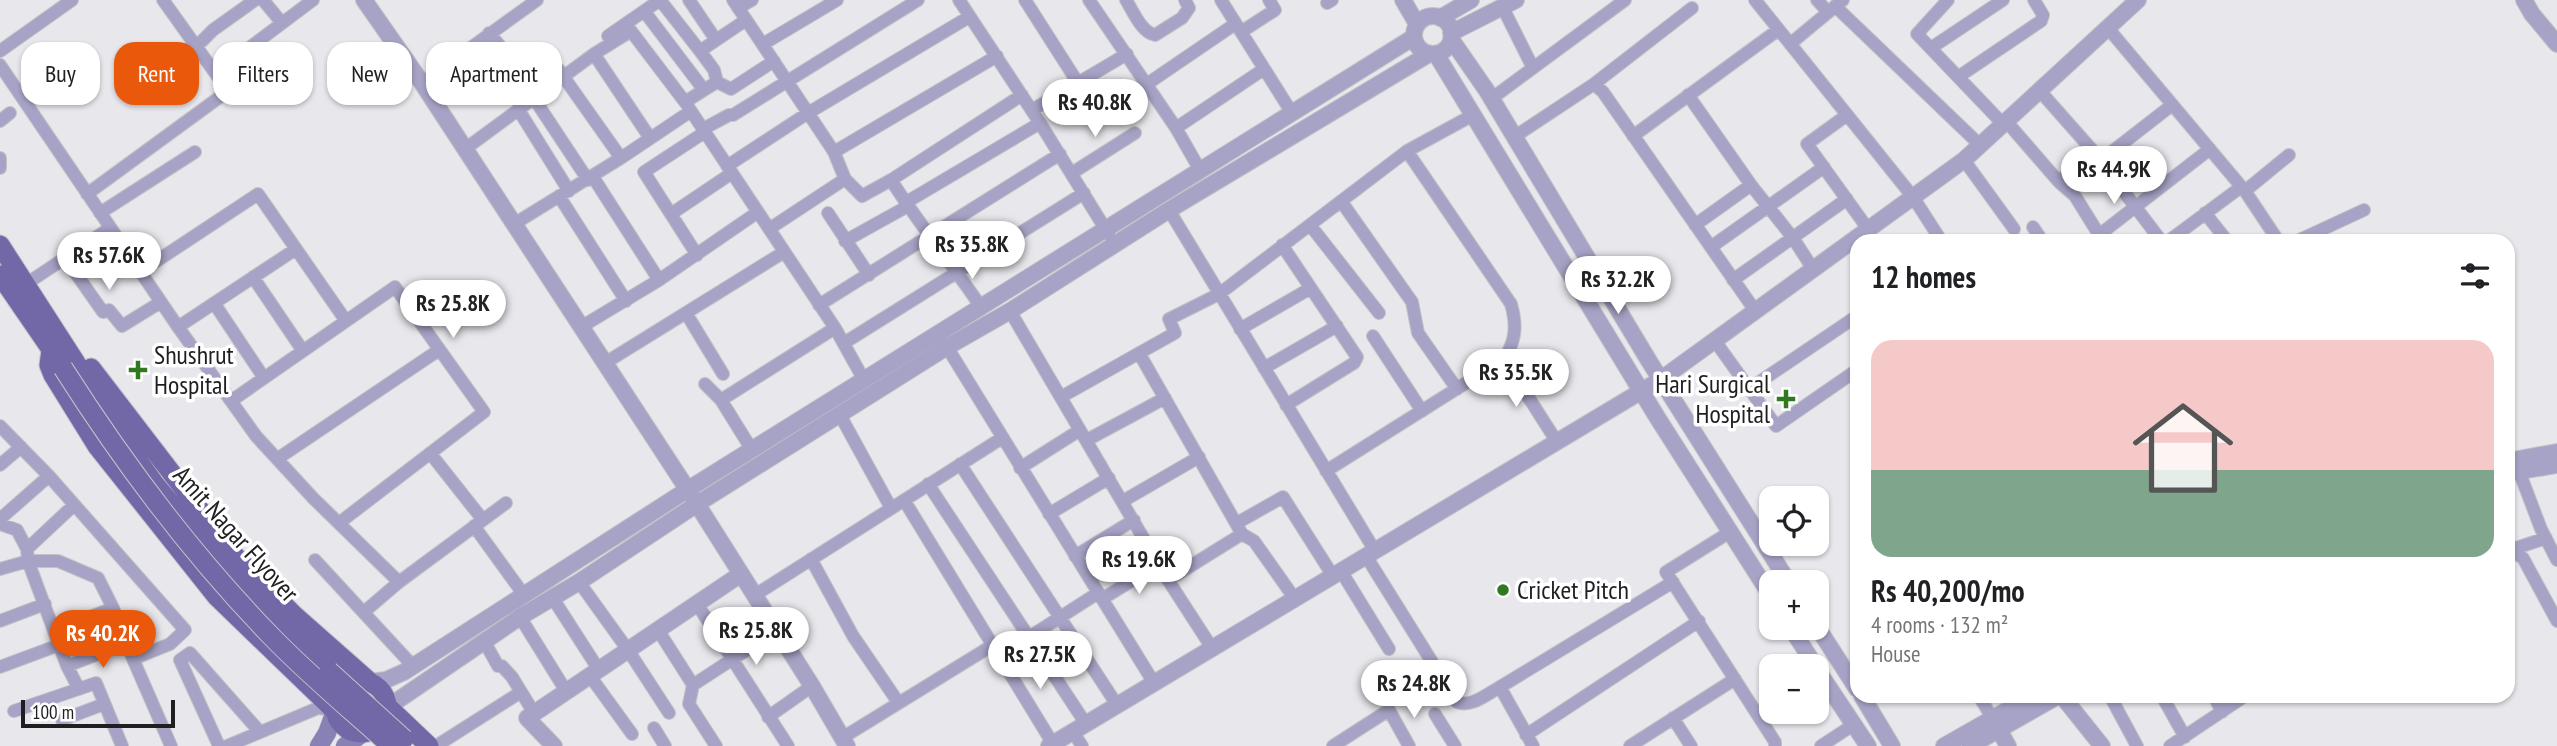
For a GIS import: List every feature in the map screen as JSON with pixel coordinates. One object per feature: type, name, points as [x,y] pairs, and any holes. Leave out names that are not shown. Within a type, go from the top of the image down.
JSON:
[{"type":"main road","name":"Amit Nagar Flyover","points":[[0,245],[54,330],[103,430],[144,487],[216,576],[274,639],[391,746]]},
{"type":"main road","name":"Amit Nagar Flyover","points":[[0,275],[51,350],[70,365],[154,483],[226,570],[329,671],[412,746]]},
{"type":"main road","points":[[54,330],[71,341],[236,557],[293,614],[383,692],[388,707],[429,746]]},
{"type":"main road","points":[[51,350],[49,365],[53,375],[97,446],[217,597],[335,710],[342,724],[355,732],[363,733],[378,746]]},
{"type":"main road","points":[[318,746],[327,733],[337,695],[355,681],[370,682]]},
{"type":"main road","points":[[345,746],[363,733],[377,728],[388,707]]},
{"type":"street","points":[[0,51],[72,0]]},
{"type":"street","points":[[199,44],[255,0]]},
{"type":"street","points":[[264,0],[282,23]]},
{"type":"street","points":[[257,42],[313,0]]},
{"type":"street","points":[[364,0],[422,83],[692,497],[812,686],[844,742],[898,702],[995,651],[1029,637],[1159,564]]},
{"type":"street","points":[[422,83],[537,0]]},
{"type":"street","points":[[489,33],[528,79],[537,81],[549,77],[660,0],[714,70],[717,82],[731,89],[774,61]]},
{"type":"street","points":[[688,0],[716,40]]},
{"type":"street","points":[[752,0],[735,4],[834,152],[845,179],[862,196],[1022,95]]},
{"type":"street","points":[[763,44],[837,0]]},
{"type":"street","points":[[697,256],[644,172],[729,115],[918,0]]},
{"type":"street","points":[[959,0],[1060,154],[1114,244]]},
{"type":"street","points":[[1025,0],[1078,83]]},
{"type":"street","points":[[1089,0],[1177,128],[1200,170]]},
{"type":"street","points":[[1126,0],[1145,29],[1155,35],[1186,14],[1189,8],[1185,0]]},
{"type":"street","points":[[1220,0],[1292,113]]},
{"type":"street","points":[[1403,0],[1419,48],[1432,54],[1473,115],[1759,577]]},
{"type":"street","points":[[1427,0],[1437,17],[1450,27],[1451,36],[1660,380],[1781,570]]},
{"type":"street","points":[[388,707],[520,617],[579,582],[752,450],[1292,113],[1415,31],[1421,20],[1437,17],[1471,0]]},
{"type":"street","points":[[1491,99],[1625,0]]},
{"type":"street","points":[[1755,0],[1913,197],[1936,234]]},
{"type":"street","points":[[1816,0],[1835,6],[1980,145]]},
{"type":"street","points":[[1931,48],[2003,0]]},
{"type":"street","points":[[1958,77],[2040,21],[2043,15],[2034,0]]},
{"type":"street","points":[[2524,0],[2557,44]]},
{"type":"street","points":[[1944,1],[1917,34],[2075,196],[2099,234]]},
{"type":"street","points":[[1864,234],[1964,160],[2136,1]]},
{"type":"street","points":[[168,2],[193,42]]},
{"type":"street","points":[[1147,84],[1277,4]]},
{"type":"street","points":[[370,682],[386,680],[413,666],[524,595],[839,415],[1169,210],[1432,54],[1445,49],[1451,36],[1509,4],[1533,68]]},
{"type":"street","points":[[1790,44],[1835,6]]},
{"type":"street","points":[[1514,137],[1594,84],[1692,8]]},
{"type":"street","points":[[644,11],[704,90]]},
{"type":"street","points":[[671,214],[808,113],[969,17]]},
{"type":"street","points":[[700,51],[746,20]]},
{"type":"street","points":[[2107,27],[2243,189],[2274,234]]},
{"type":"street","points":[[1633,136],[1778,30]]},
{"type":"street","points":[[621,158],[563,76],[631,31],[688,106],[835,328],[864,380]]},
{"type":"street","points":[[87,194],[228,91],[199,51]]},
{"type":"street","points":[[594,54],[650,138]]},
{"type":"street","points":[[1032,110],[1127,54]]},
{"type":"street","points":[[834,152],[997,56]]},
{"type":"street","points":[[0,65],[178,327],[257,436],[399,582]]},
{"type":"street","points":[[1177,128],[1264,69]]},
{"type":"street","points":[[514,224],[591,178],[650,138],[704,90],[717,82]]},
{"type":"street","points":[[1594,84],[1756,312]]},
{"type":"street","points":[[2039,90],[2158,234]]},
{"type":"street","points":[[1689,95],[1751,186],[1793,238],[1813,270]]},
{"type":"street","points":[[465,149],[522,105]]},
{"type":"street","points":[[539,105],[659,280]]},
{"type":"street","points":[[2059,182],[2172,105]]},
{"type":"street","points":[[518,108],[626,301]]},
{"type":"street","points":[[1061,397],[1175,333],[1168,319],[1219,293],[1407,151],[1473,115]]},
{"type":"street","points":[[1847,115],[1807,144],[1868,229]]},
{"type":"street","points":[[845,240],[1040,123]]},
{"type":"street","points":[[1072,173],[1135,132]]},
{"type":"street","points":[[2105,234],[2135,206],[2210,149]]},
{"type":"street","points":[[1326,471],[1504,359],[1513,345],[1515,320],[1511,304],[1407,151]]},
{"type":"street","points":[[100,213],[195,152]]},
{"type":"street","points":[[819,305],[1060,154]]},
{"type":"street","points":[[2176,234],[2288,155]]},
{"type":"street","points":[[0,158],[0,168]]},
{"type":"street","points":[[1964,160],[2014,229]]},
{"type":"street","points":[[1711,247],[1824,167]]},
{"type":"street","points":[[769,229],[845,179]]},
{"type":"street","points":[[891,180],[981,307]]},
{"type":"street","points":[[1695,225],[1751,186]]},
{"type":"street","points":[[844,343],[1084,193]]},
{"type":"street","points":[[140,272],[258,194],[346,321]]},
{"type":"street","points":[[1733,280],[1847,200]]},
{"type":"street","points":[[1341,201],[1412,302],[1418,333],[1457,389]]},
{"type":"street","points":[[1169,210],[1326,471],[1370,554],[1457,702],[1463,705],[1471,703],[1500,687],[1673,582]]},
{"type":"street","points":[[2312,234],[2364,210]]},
{"type":"street","points":[[581,327],[697,256],[758,212]]},
{"type":"street","points":[[828,213],[869,275]]},
{"type":"street","points":[[2205,213],[2222,234]]},
{"type":"street","points":[[1310,225],[1379,313]]},
{"type":"street","points":[[2033,227],[2038,234]]},
{"type":"street","points":[[26,284],[110,228]]},
{"type":"street","points":[[1282,245],[1357,357],[1354,363],[1286,405]]},
{"type":"street","points":[[178,327],[296,249]]},
{"type":"street","points":[[904,500],[1051,745],[1660,380],[1813,270],[1850,249]]},
{"type":"street","points":[[605,363],[784,253]]},
{"type":"street","points":[[65,258],[103,312],[110,310],[122,326],[161,302]]},
{"type":"street","points":[[253,277],[303,351]]},
{"type":"street","points":[[231,401],[395,287],[484,412],[339,523]]},
{"type":"street","points":[[1240,328],[1311,288]]},
{"type":"street","points":[[214,303],[264,378]]},
{"type":"street","points":[[1010,311],[1168,580],[1212,649]]},
{"type":"street","points":[[687,313],[723,374]]},
{"type":"street","points":[[1749,389],[1850,321]]},
{"type":"street","points":[[1264,369],[1337,326]]},
{"type":"street","points":[[721,400],[835,328]]},
{"type":"street","points":[[1373,336],[1422,411]]},
{"type":"street","points":[[1715,341],[1776,426],[1850,375]]},
{"type":"street","points":[[947,347],[1154,683]]},
{"type":"street","points":[[277,459],[439,350]]},
{"type":"street","points":[[1139,353],[1239,528],[1254,541],[1295,599]]},
{"type":"street","points":[[1504,359],[1557,442]]},
{"type":"street","points":[[705,384],[721,400],[752,450]]},
{"type":"street","points":[[1020,468],[1165,398]]},
{"type":"street","points":[[839,415],[891,508]]},
{"type":"street","points":[[0,426],[49,476],[185,630],[170,644],[133,659]]},
{"type":"street","points":[[755,595],[1002,438]]},
{"type":"street","points":[[0,465],[21,447]]},
{"type":"street","points":[[430,453],[479,523],[524,595]]},
{"type":"street","points":[[1123,500],[1199,457]]},
{"type":"street","points":[[960,464],[1117,705]]},
{"type":"street","points":[[2515,468],[2556,465]]},
{"type":"street","points":[[2515,475],[2550,540],[2557,560]]},
{"type":"street","points":[[0,519],[49,476]]},
{"type":"street","points":[[1049,514],[1109,478]]},
{"type":"street","points":[[929,484],[1029,637],[1080,728],[1082,746]]},
{"type":"street","points":[[1168,580],[1283,497],[1389,649]]},
{"type":"street","points":[[365,612],[399,582],[506,503]]},
{"type":"street","points":[[0,569],[27,555],[74,505]]},
{"type":"street","points":[[1075,556],[1134,520]]},
{"type":"street","points":[[0,524],[17,530],[67,666],[79,689]]},
{"type":"street","points":[[1730,532],[1666,572],[1735,678],[1775,746]]},
{"type":"street","points":[[2515,549],[2550,540]]},
{"type":"street","points":[[2515,554],[2523,558],[2557,621]]},
{"type":"street","points":[[27,555],[58,561],[98,578],[171,746]]},
{"type":"street","points":[[811,559],[853,636],[898,702]]},
{"type":"street","points":[[315,560],[413,666]]},
{"type":"street","points":[[554,746],[527,718],[741,574]]},
{"type":"street","points":[[579,582],[669,713]]},
{"type":"street","points":[[552,597],[632,734]]},
{"type":"street","points":[[0,621],[45,604]]},
{"type":"street","points":[[697,604],[788,746]]},
{"type":"street","points":[[54,631],[113,608]]},
{"type":"street","points":[[520,617],[566,691]]},
{"type":"street","points":[[1500,687],[1529,741],[1699,621]]},
{"type":"street","points":[[658,630],[693,685],[689,704],[716,746]]},
{"type":"street","points":[[693,685],[777,630]]},
{"type":"street","points":[[1826,640],[1850,678]]},
{"type":"street","points":[[484,641],[498,666],[502,666],[512,677],[534,713]]},
{"type":"street","points":[[67,666],[127,643]]},
{"type":"street","points":[[0,667],[59,645]]},
{"type":"street","points":[[219,746],[180,660],[190,653],[260,732]]},
{"type":"street","points":[[1635,745],[1735,678]]},
{"type":"street","points":[[14,711],[96,683],[119,745]]},
{"type":"street","points":[[768,716],[812,686]]},
{"type":"street","points":[[1829,687],[1868,746]]},
{"type":"street","points":[[436,746],[521,692]]},
{"type":"street","points":[[1865,703],[1892,746]]},
{"type":"street","points":[[1983,703],[2008,746]]},
{"type":"street","points":[[1970,746],[2023,703]]},
{"type":"street","points":[[1944,746],[2044,703]]},
{"type":"street","points":[[2066,703],[2102,746]]},
{"type":"street","points":[[2114,703],[2137,746]]},
{"type":"street","points":[[2166,703],[2185,737]]},
{"type":"street","points":[[2218,703],[2222,712]]},
{"type":"street","points":[[2170,746],[2235,703]]},
{"type":"street","points":[[62,720],[104,704]]},
{"type":"street","points":[[227,746],[318,708],[335,710]]},
{"type":"street","points":[[1333,746],[1389,710],[1409,746]]},
{"type":"street","points":[[1436,714],[1455,746]]},
{"type":"street","points":[[1673,718],[1691,746]]},
{"type":"street","points":[[1821,746],[1853,724]]},
{"type":"street","points":[[654,728],[665,746]]},
{"type":"place","name":"Shushrut Hospital","points":[[138,370]]},
{"type":"place","name":"Hari Surgical Hospital","points":[[1786,399]]},
{"type":"place","name":"Cricket Pitch","points":[[1503,590]]}]
